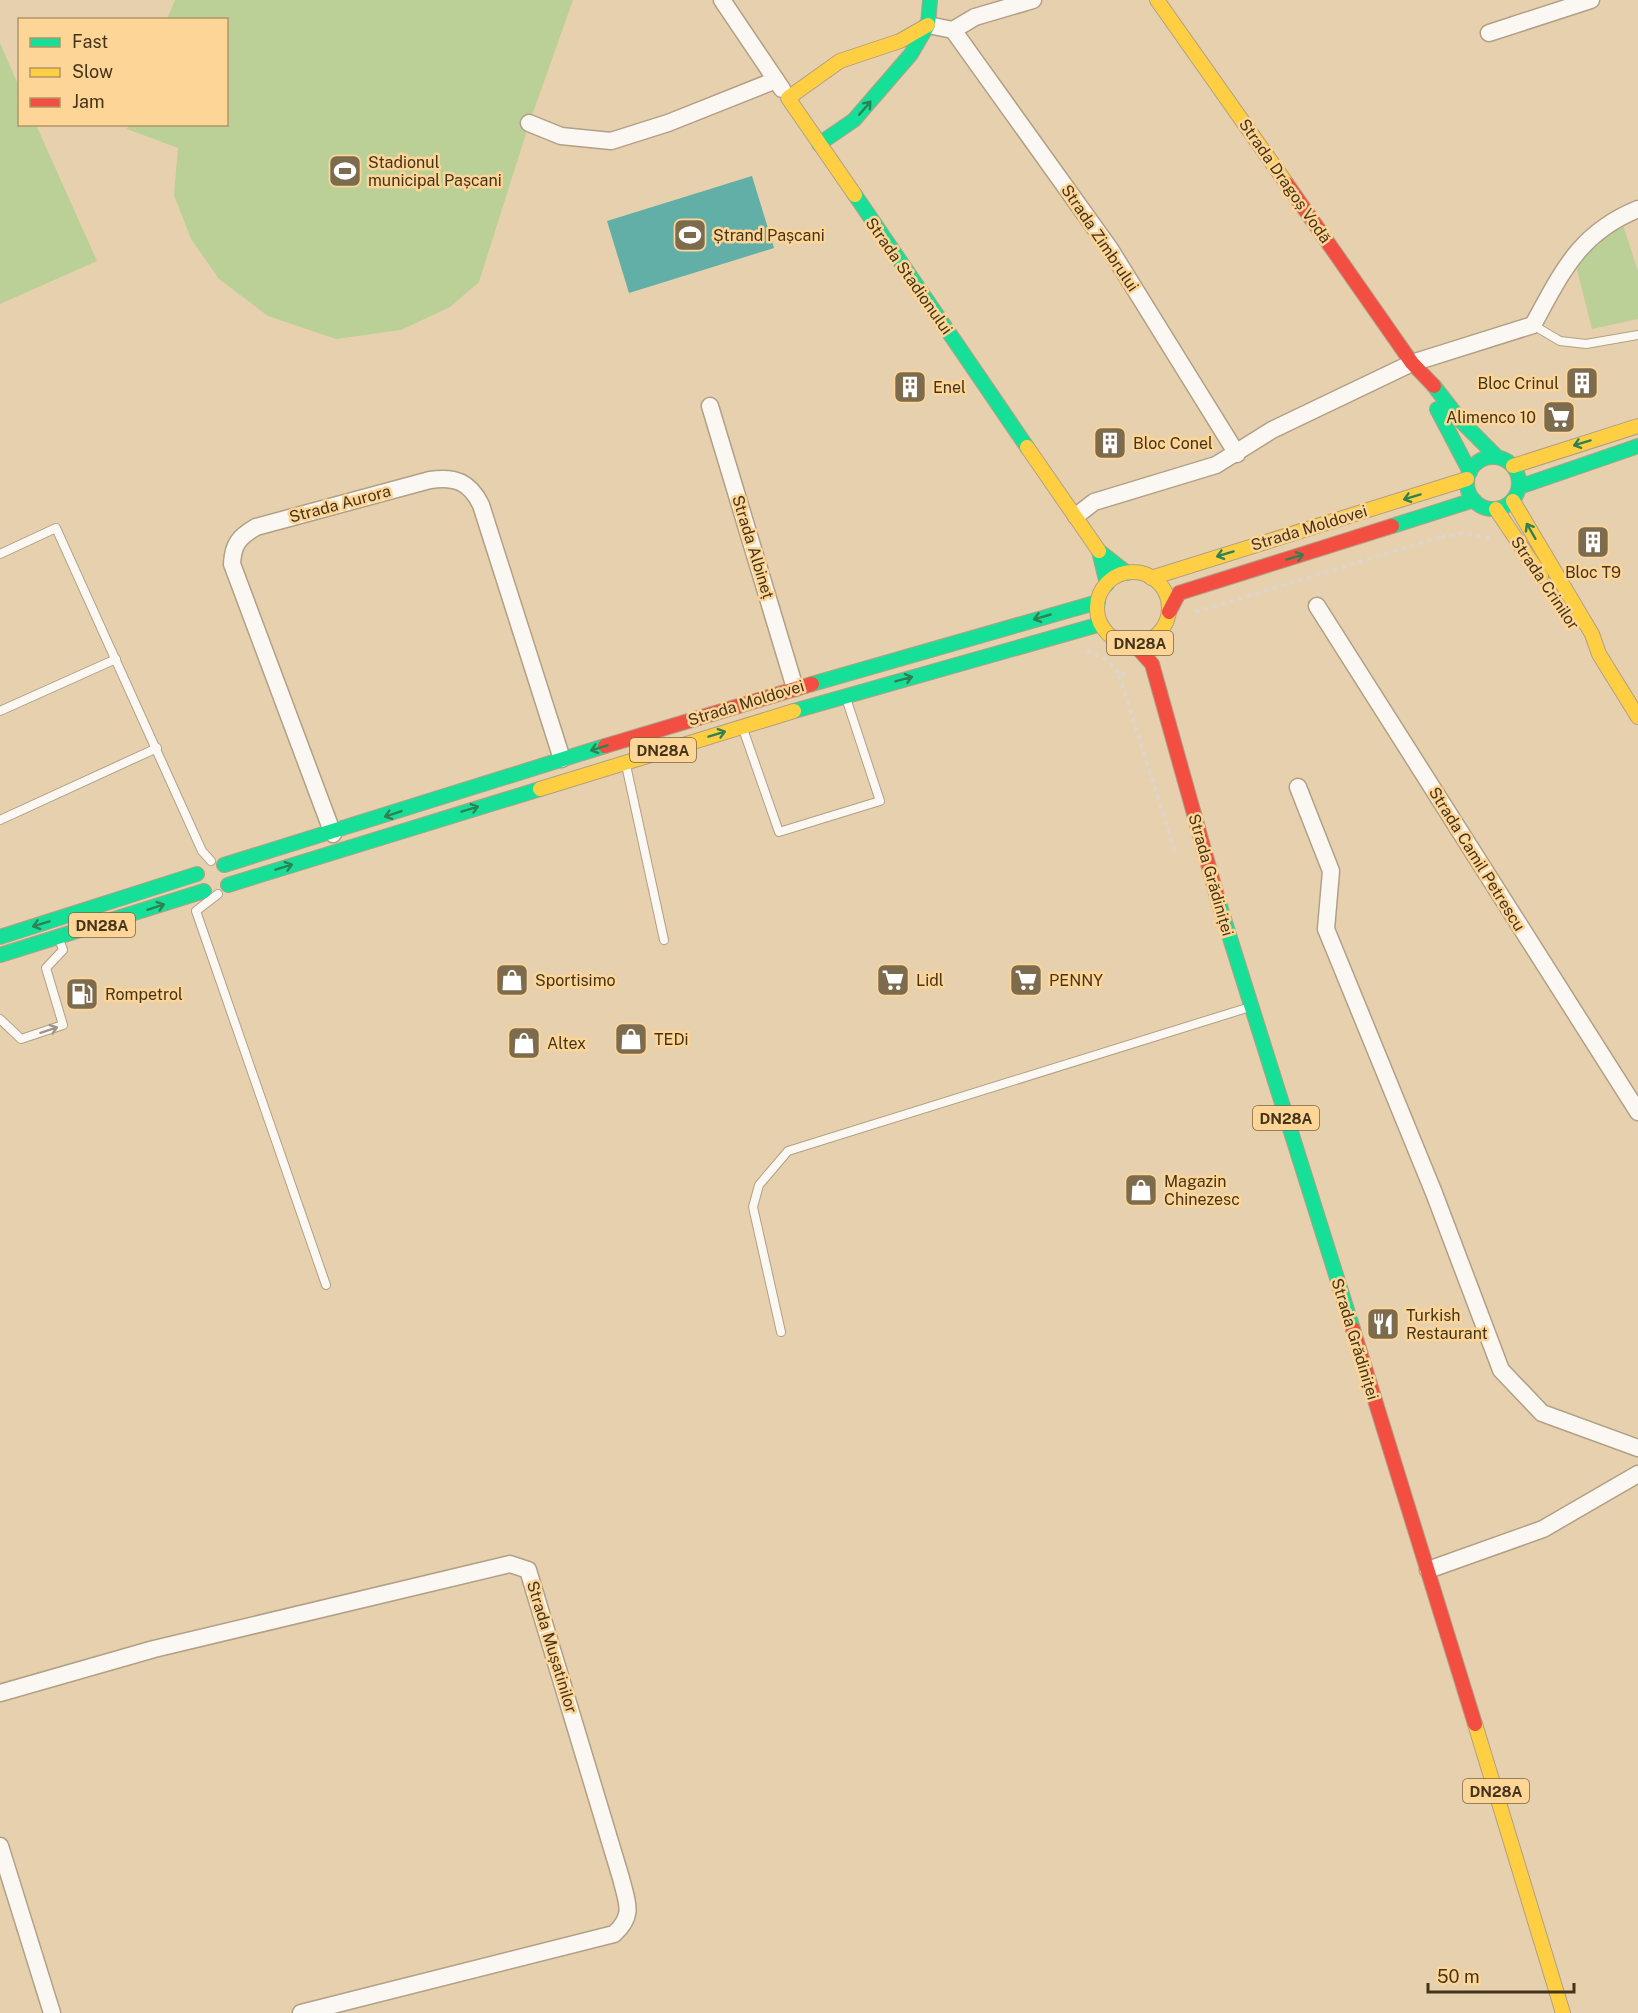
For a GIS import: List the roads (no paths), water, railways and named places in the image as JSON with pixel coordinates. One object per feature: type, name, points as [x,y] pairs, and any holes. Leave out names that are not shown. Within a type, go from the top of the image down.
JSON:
[{"type":"main road","points":[[819,144],[854,120],[911,54],[928,26],[930,0]]},
{"type":"main road","name":"Strada Dragoș Vodă","points":[[1157,0],[1412,363],[1461,421],[1497,457]]},
{"type":"main road","points":[[789,98],[840,61],[900,41],[928,26]]},
{"type":"main road","name":"Strada Stadionului","points":[[789,98],[1099,551],[1127,573]]},
{"type":"main road","name":"Strada Dragoș Vodă","points":[[1412,363],[1420,382],[1450,429],[1469,475]]},
{"type":"main road","points":[[1513,466],[1638,426]]},
{"type":"main road","points":[[1519,487],[1638,446]]},
{"type":"main road","points":[[1497,457],[1513,466],[1518,476],[1519,487],[1513,501],[1496,509],[1484,507],[1474,500],[1468,490],[1469,475],[1479,461],[1497,457]]},
{"type":"main road","name":"Strada Moldovei","points":[[1151,578],[1469,475]]},
{"type":"main road","name":"Strada Moldovei","points":[[1169,612],[1179,593],[1474,500]]},
{"type":"main road","name":"Strada Crinilor","points":[[1513,501],[1592,634],[1599,654],[1638,717]]},
{"type":"main road","name":"Strada Crinilor","points":[[1496,509],[1583,640],[1599,654]]},
{"type":"main road","name":"Strada Stadionului","points":[[1099,551],[1107,584]]},
{"type":"main road","points":[[1098,602],[1107,584],[1127,573],[1136,573],[1151,578]]},
{"type":"main road","name":"DN28A","points":[[1098,602],[1101,624],[1116,640],[1134,644],[1156,636],[1167,621],[1169,612],[1165,592],[1151,578]]},
{"type":"main road","name":"Strada Moldovei","points":[[0,937],[207,863],[333,834],[562,759],[795,688],[1098,602]]},
{"type":"main road","name":"Strada Moldovei","points":[[0,956],[845,695],[1101,624]]},
{"type":"main road","name":"Strada Grădiniței","points":[[1156,636],[1152,664],[1201,845],[1428,1570],[1563,2013]]},
{"type":"main road","name":"Strada Grădiniței","points":[[1134,644],[1152,664]]},
{"type":"main road","points":[[207,863],[230,874],[216,890],[198,884],[207,863]]},
{"type":"street","name":"Strada Stadionului","points":[[722,0],[789,98]]},
{"type":"street","points":[[928,26],[953,30],[975,17],[1033,0]]},
{"type":"street","points":[[1489,33],[1591,0]]},
{"type":"street","name":"Strada Zimbrului","points":[[953,30],[1110,249],[1237,453]]},
{"type":"street","points":[[530,123],[561,136],[611,141],[668,123],[776,80]]},
{"type":"street","points":[[1076,516],[1094,502],[1216,465],[1272,430],[1412,363],[1533,325],[1578,251],[1597,231],[1618,217],[1638,209]]},
{"type":"street","name":"Strada Albineț","points":[[710,406],[795,688]]},
{"type":"street","name":"Strada Aurora","points":[[333,834],[232,564],[233,548],[241,536],[256,527],[430,480],[448,477],[462,482],[475,493],[480,506],[562,759]]},
{"type":"street","name":"Strada Camil Petrescu","points":[[1317,606],[1638,1112]]},
{"type":"street","points":[[1298,787],[1331,871],[1326,929],[1434,1193],[1501,1370],[1542,1413],[1638,1448]]},
{"type":"street","points":[[1428,1570],[1543,1529],[1638,1474]]},
{"type":"street","name":"Strada Mușatinilor","points":[[0,1693],[154,1649],[510,1564],[528,1570],[621,1878],[628,1909],[625,1924],[614,1934],[301,2013]]},
{"type":"street","points":[[0,1846],[52,2013]]},
{"type":"lane","points":[[1533,325],[1560,341],[1586,344],[1638,335]]},
{"type":"lane","points":[[0,554],[56,528],[207,863]]},
{"type":"lane","points":[[0,711],[116,659]]},
{"type":"lane","points":[[742,727],[779,832],[880,801],[845,695]]},
{"type":"lane","points":[[0,820],[157,748]]},
{"type":"lane","points":[[625,762],[664,940]]},
{"type":"lane","points":[[216,890],[196,911],[326,1285]]},
{"type":"lane","points":[[0,1019],[21,1039],[63,1025],[46,968],[63,950],[59,939]]},
{"type":"lane","points":[[781,1332],[753,1207],[759,1185],[789,1151],[1250,1006]]},
{"type":"water","name":"Ștrand Pașcani","points":[[752,176],[774,248],[629,293],[607,221]]},
{"type":"place","name":"Stadionul municipal Pașcani","points":[[345,171]]},
{"type":"place","name":"Ștrand Pașcani","points":[[690,235]]},
{"type":"place","name":"Bloc Crinul","points":[[1582,383]]},
{"type":"place","name":"Enel","points":[[910,387]]},
{"type":"place","name":"Alimenco 10","points":[[1559,417]]},
{"type":"place","name":"Bloc Conel","points":[[1110,443]]},
{"type":"place","name":"Bloc T9","points":[[1593,542]]},
{"type":"place","name":"Sportisimo","points":[[512,980]]},
{"type":"place","name":"Lidl","points":[[893,980]]},
{"type":"place","name":"PENNY","points":[[1026,980]]},
{"type":"place","name":"Rompetrol","points":[[82,994]]},
{"type":"place","name":"TEDi","points":[[631,1039]]},
{"type":"place","name":"Altex","points":[[524,1043]]},
{"type":"place","name":"Magazin Chinezesc","points":[[1141,1190]]},
{"type":"place","name":"Turkish Restaurant","points":[[1383,1324]]}]
